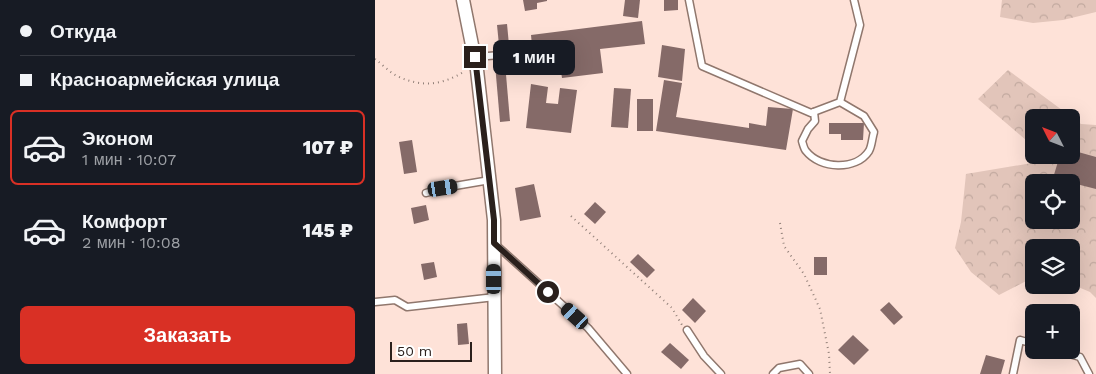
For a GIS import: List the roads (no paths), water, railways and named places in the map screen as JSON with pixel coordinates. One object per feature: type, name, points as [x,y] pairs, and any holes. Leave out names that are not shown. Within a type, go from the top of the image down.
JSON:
[{"type":"street","points":[[463,0],[475,61],[494,220],[495,374]]},
{"type":"lane","points":[[689,0],[702,66],[811,113],[840,102]]},
{"type":"lane","points":[[840,102],[860,25],[854,0]]},
{"type":"lane","points":[[475,61],[526,53]]},
{"type":"lane","points":[[814,112],[815,121],[802,140],[805,151],[819,161],[839,166],[857,162],[869,151],[874,132],[864,116],[840,102]]},
{"type":"lane","points":[[426,193],[443,188],[490,180]]},
{"type":"lane","points":[[494,243],[588,328],[627,374]]},
{"type":"lane","points":[[375,302],[395,300],[407,306],[495,297]]},
{"type":"lane","points":[[687,330],[704,356],[721,374]]},
{"type":"lane","points":[[1013,374],[1020,340],[1025,341]]},
{"type":"lane","points":[[1080,357],[1089,374]]},
{"type":"lane","points":[[773,374],[779,368],[800,364],[809,374]]}]
